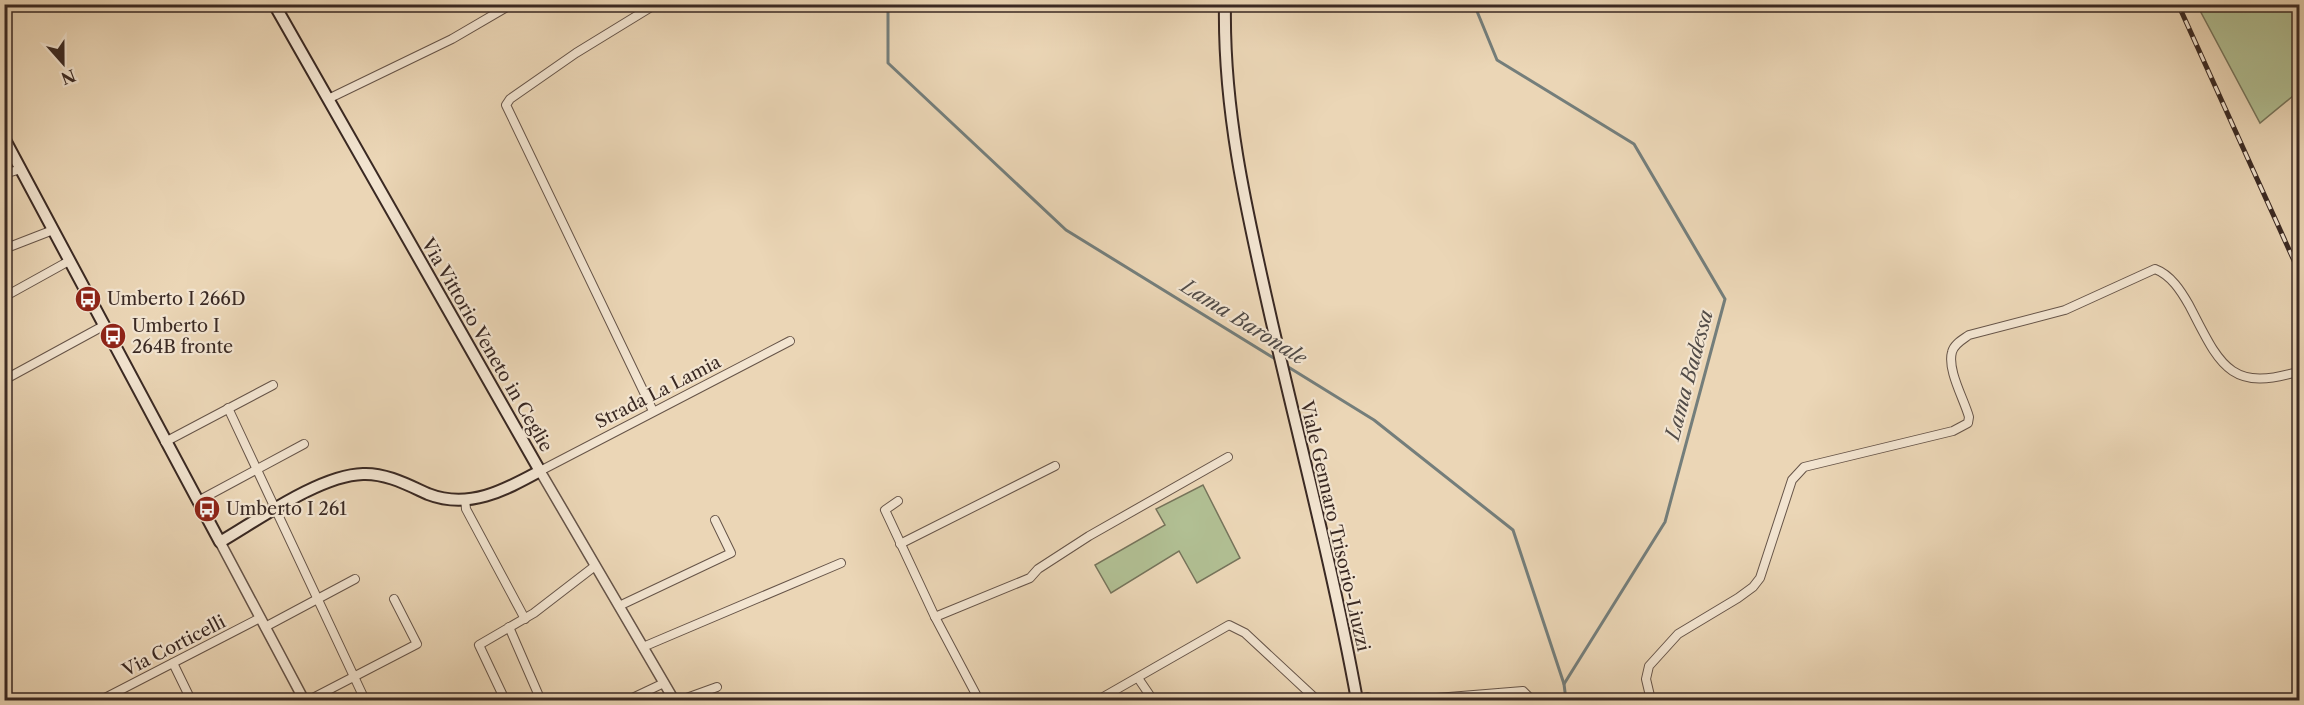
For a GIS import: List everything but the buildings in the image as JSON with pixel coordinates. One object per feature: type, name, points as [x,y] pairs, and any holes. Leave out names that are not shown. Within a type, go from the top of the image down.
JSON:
[{"type":"main road","name":"Via Vittorio Veneto in Ceglie","points":[[274,4],[540,471]]},
{"type":"main road","name":"Viale Gennaro Trisorio-Liuzzi","points":[[1225,4],[1225,58],[1236,159],[1246,218],[1357,700]]},
{"type":"main road","points":[[4,138],[220,542],[335,479],[364,474],[391,478],[431,495],[465,499],[502,492],[540,471]]},
{"type":"street","points":[[328,99],[452,39],[512,4]]},
{"type":"street","points":[[653,411],[506,105],[510,99],[576,53],[656,4]]},
{"type":"street","points":[[4,174],[21,169]]},
{"type":"street","points":[[4,249],[52,230]]},
{"type":"street","points":[[4,297],[69,261]]},
{"type":"street","points":[[1651,700],[1646,679],[1649,666],[1678,634],[1753,587],[1769,554],[1784,502],[1797,471],[1804,467],[1953,432],[1968,423],[1969,417],[1952,364],[1952,352],[1957,343],[1969,335],[2065,310],[2155,269],[2163,272],[2181,291],[2216,353],[2235,375],[2256,380],[2300,371]]},
{"type":"street","points":[[4,380],[105,325]]},
{"type":"street","name":"Strada La Lamia","points":[[540,471],[790,341]]},
{"type":"street","points":[[165,442],[273,385]]},
{"type":"street","points":[[228,408],[365,700]]},
{"type":"street","points":[[198,501],[304,444]]},
{"type":"street","points":[[935,617],[1030,578],[1038,569],[1089,536],[1228,457]]},
{"type":"street","points":[[900,544],[1055,466]]},
{"type":"street","name":"Via Vittorio Veneto in Ceglie","points":[[540,471],[674,700]]},
{"type":"street","points":[[465,499],[466,509],[525,619]]},
{"type":"street","points":[[898,501],[885,510],[935,617],[979,700]]},
{"type":"street","points":[[619,606],[731,553],[715,520]]},
{"type":"street","points":[[220,542],[306,700],[417,644],[394,599]]},
{"type":"street","points":[[643,647],[841,563]]},
{"type":"street","points":[[505,700],[479,645],[525,619],[596,566]]},
{"type":"street","name":"Via Corticelli","points":[[101,700],[173,663],[317,599],[356,579]]},
{"type":"street","points":[[1098,700],[1229,625],[1245,633],[1317,700]]},
{"type":"street","points":[[509,627],[539,696]]},
{"type":"street","points":[[173,663],[191,700]]},
{"type":"street","points":[[1138,678],[1153,700]]},
{"type":"street","points":[[628,700],[664,683]]},
{"type":"street","points":[[681,700],[717,687]]},
{"type":"street","points":[[1412,700],[1523,691],[1532,700]]},
{"type":"street","points":[[1352,700],[1368,698],[1375,700]]},
{"type":"green space","points":[[2197,5],[2299,5],[2299,91],[2260,123]]},
{"type":"green space","points":[[1203,485],[1240,558],[1197,583],[1179,551],[1111,593],[1095,565],[1165,525],[1156,509]]},
{"type":"waterway","name":"Lama Baronale","points":[[888,4],[888,63],[1066,230],[1277,360]]},
{"type":"waterway","name":"Lama Badessa","points":[[1474,4],[1497,60],[1634,144],[1725,299],[1665,522],[1564,684]]},
{"type":"waterway","name":"Lama Baronale","points":[[1285,365],[1374,420],[1513,530],[1564,684],[1566,700]]},
{"type":"railway","points":[[2178,4],[2300,274]]},
{"type":"place","name":"Umberto I 266D","points":[[88,299]]},
{"type":"place","name":"Umberto I 264B fronte","points":[[113,336]]},
{"type":"place","name":"Umberto I 261","points":[[207,509]]}]
